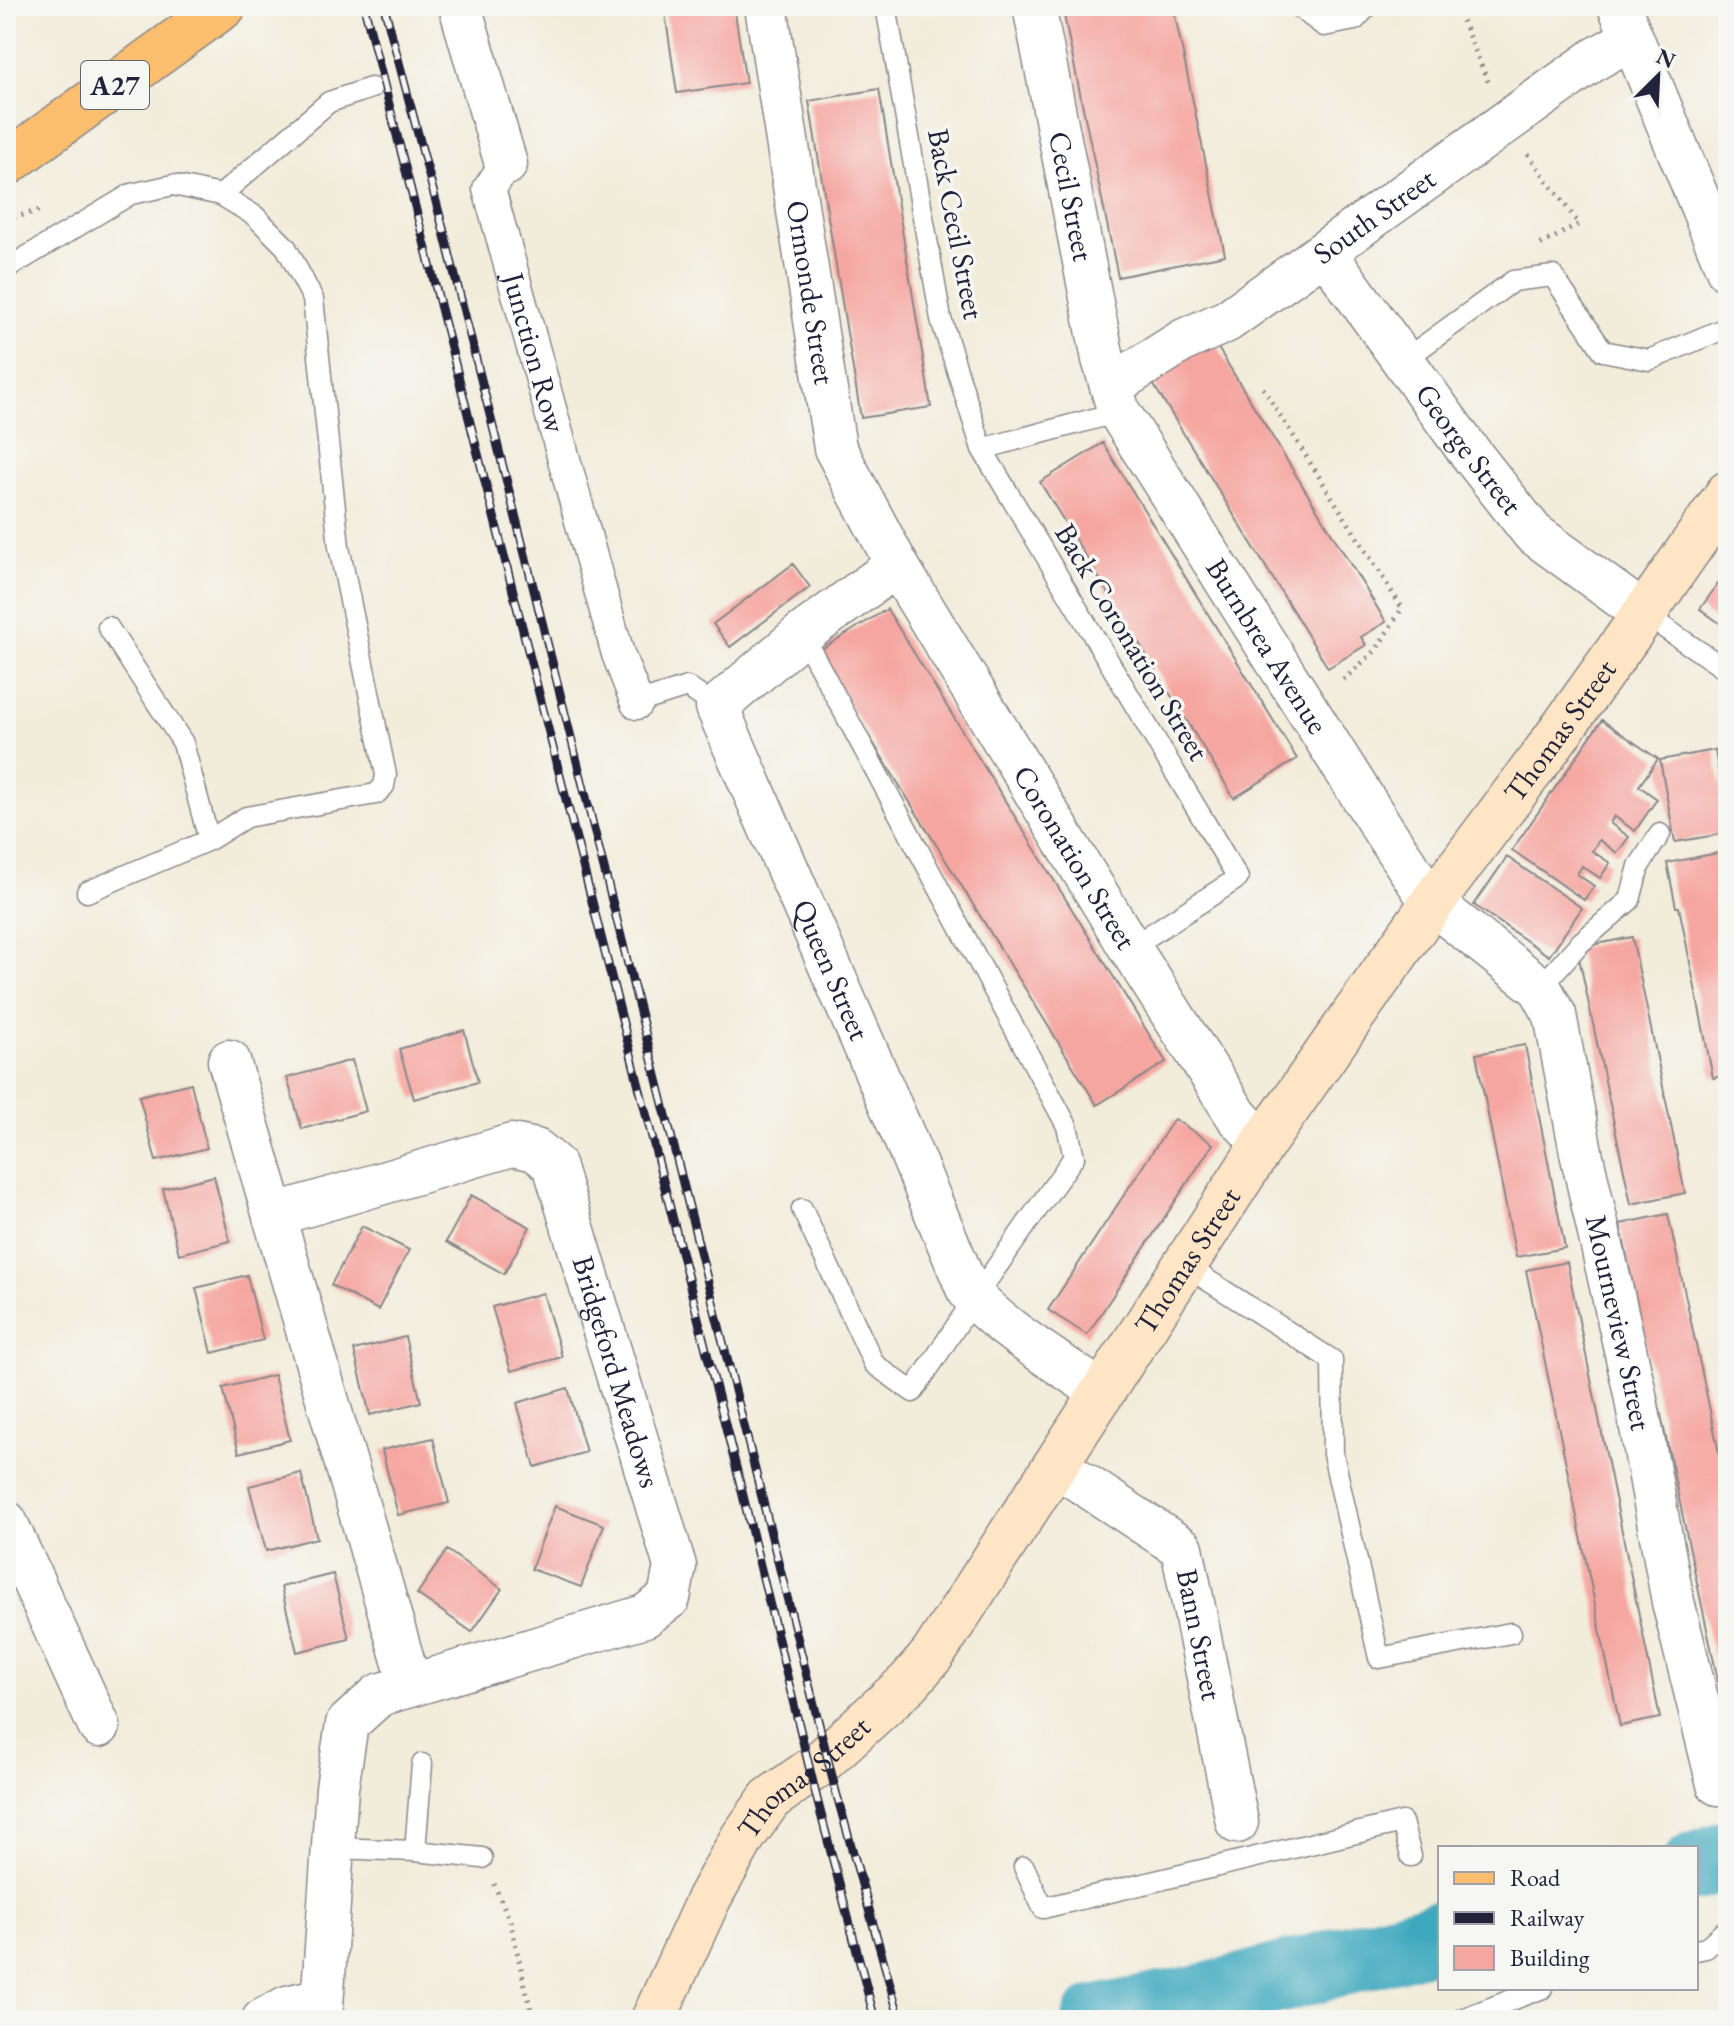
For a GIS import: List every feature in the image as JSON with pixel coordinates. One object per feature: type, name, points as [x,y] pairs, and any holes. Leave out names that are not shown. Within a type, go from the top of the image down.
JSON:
[{"type":"main road","name":"A27","points":[[6,164],[224,6]]},
{"type":"main road","name":"Thomas Street","points":[[653,2020],[709,1898],[743,1837],[770,1799],[817,1766],[909,1682],[933,1654],[1265,1141],[1432,903],[1544,754],[1728,493]]},
{"type":"street","name":"Junction Row","points":[[460,6],[506,164],[489,189],[618,654],[637,703]]},
{"type":"street","name":"Ormonde Street","points":[[766,6],[835,448],[897,565]]},
{"type":"street","name":"Cecil Street","points":[[1034,6],[1103,359],[1115,399]]},
{"type":"street","points":[[1625,22],[1728,271]]},
{"type":"street","name":"South Street","points":[[1115,399],[1184,340],[1227,321],[1595,59],[1625,22]]},
{"type":"street","name":"George Street","points":[[1325,252],[1490,480],[1533,533],[1644,614]]},
{"type":"street","name":"Burnbrea Avenue","points":[[1115,399],[1308,712],[1432,903]]},
{"type":"street","points":[[717,707],[802,634],[897,565]]},
{"type":"street","name":"Coronation Street","points":[[897,565],[1130,948],[1237,1116],[1265,1141]]},
{"type":"street","name":"Queen Street","points":[[717,707],[967,1288],[974,1299],[1011,1329],[1101,1392]]},
{"type":"street","name":"Mourneview Street","points":[[1432,903],[1540,988],[1555,1015],[1582,1157],[1634,1389],[1673,1602],[1725,1790]]},
{"type":"street","points":[[229,1061],[410,1684]]},
{"type":"street","name":"Bridgeford Meadows","points":[[263,2020],[287,2007],[322,2010],[337,1788],[347,1724],[379,1695],[645,1616],[669,1598],[675,1566],[554,1165],[536,1150],[512,1145],[274,1215]]},
{"type":"street","name":"Bann Street","points":[[1055,1465],[1182,1548],[1242,1840]]},
{"type":"street","points":[[7,1526],[99,1726]]},
{"type":"lane","name":"Back Cecil Street","points":[[886,6],[941,319],[982,449]]},
{"type":"lane","points":[[1297,6],[1324,26],[1355,20],[1368,6]]},
{"type":"lane","points":[[221,195],[329,102],[371,88]]},
{"type":"lane","points":[[6,269],[131,194],[173,185],[221,195],[255,216],[286,247],[313,299],[339,547],[386,775],[384,786],[376,794],[246,817],[209,840],[87,892]]},
{"type":"lane","points":[[1404,360],[1513,281],[1553,276],[1603,351],[1649,360],[1728,327]]},
{"type":"lane","points":[[982,449],[1115,399]]},
{"type":"lane","name":"Back Coronation Street","points":[[982,449],[1238,878],[1130,948]]},
{"type":"lane","points":[[1644,614],[1728,671]]},
{"type":"lane","points":[[108,627],[183,743],[209,840]]},
{"type":"lane","points":[[802,634],[1067,1126],[1074,1157],[913,1392],[874,1364],[802,1209]]},
{"type":"lane","points":[[637,703],[687,687],[717,707]]},
{"type":"lane","points":[[1540,988],[1579,944],[1630,900],[1639,866],[1660,834]]},
{"type":"lane","points":[[1184,1265],[1332,1360],[1333,1454],[1379,1658],[1511,1633]]},
{"type":"lane","points":[[415,1851],[422,1764]]},
{"type":"lane","points":[[1024,1867],[1043,1908],[1242,1840],[1402,1822],[1411,1856]]},
{"type":"lane","points":[[333,1848],[415,1851],[482,1858]]},
{"type":"lane","points":[[1698,1950],[1706,1948],[1728,1928]]},
{"type":"lane","points":[[1459,2020],[1538,1990]]},
{"type":"path","points":[[1456,6],[1506,123],[1579,224],[1536,248]]},
{"type":"path","points":[[1263,388],[1402,608],[1376,650],[1308,712]]},
{"type":"path","points":[[482,1858],[510,1921],[533,2020]]},
{"type":"building","points":[[664,6],[734,6],[746,83],[677,93]]},
{"type":"building","points":[[1062,6],[1173,6],[1225,255],[1118,277]]},
{"type":"building","points":[[879,89],[931,407],[861,418],[809,101]]},
{"type":"building","points":[[1210,335],[1386,622],[1361,637],[1366,645],[1328,668],[1147,374]]},
{"type":"building","points":[[1103,443],[1297,759],[1234,798],[1040,482]]},
{"type":"building","points":[[793,564],[810,587],[730,647],[713,624]]},
{"type":"building","points":[[1728,570],[1728,629],[1700,609]]},
{"type":"building","points":[[887,609],[1166,1062],[1097,1105],[817,652]]},
{"type":"building","points":[[1602,720],[1658,759],[1639,786],[1657,799],[1635,831],[1614,816],[1610,823],[1629,837],[1617,853],[1599,840],[1592,851],[1610,863],[1600,878],[1582,866],[1577,874],[1594,886],[1584,900],[1512,850]]},
{"type":"building","points":[[1715,750],[1728,833],[1675,842],[1660,760]]},
{"type":"building","points":[[1728,851],[1728,1075],[1713,1078],[1679,907],[1676,907],[1667,863]]},
{"type":"building","points":[[1507,857],[1582,908],[1549,956],[1474,905]]},
{"type":"building","points":[[1632,937],[1685,1193],[1631,1204],[1577,948]]},
{"type":"building","points":[[464,1030],[478,1082],[414,1099],[399,1049]]},
{"type":"building","points":[[1525,1045],[1565,1248],[1516,1257],[1476,1054]]},
{"type":"building","points":[[352,1060],[366,1111],[302,1129],[287,1078]]},
{"type":"building","points":[[191,1083],[207,1148],[156,1161],[139,1096]]},
{"type":"building","points":[[1174,1119],[1213,1144],[1087,1335],[1048,1310]]},
{"type":"building","points":[[214,1176],[230,1241],[179,1254],[163,1189]]},
{"type":"building","points":[[471,1195],[530,1227],[504,1274],[446,1242]]},
{"type":"building","points":[[1668,1214],[1728,1495],[1728,1727],[1620,1224]]},
{"type":"building","points":[[362,1226],[409,1250],[378,1310],[331,1285]]},
{"type":"building","points":[[1567,1262],[1660,1718],[1620,1726],[1526,1270]]},
{"type":"building","points":[[247,1275],[263,1340],[212,1353],[196,1288]]},
{"type":"building","points":[[543,1293],[562,1357],[511,1371],[492,1307]]},
{"type":"building","points":[[405,1337],[421,1402],[370,1415],[354,1350]]},
{"type":"building","points":[[274,1375],[290,1440],[239,1453],[223,1388]]},
{"type":"building","points":[[568,1388],[586,1452],[535,1467],[517,1403]]},
{"type":"building","points":[[433,1438],[449,1503],[398,1515],[382,1450]]},
{"type":"building","points":[[301,1473],[317,1538],[266,1551],[249,1486]]},
{"type":"building","points":[[555,1506],[604,1525],[581,1587],[531,1569]]},
{"type":"building","points":[[447,1550],[502,1589],[472,1632],[417,1594]]},
{"type":"building","points":[[333,1574],[349,1639],[297,1652],[281,1587]]},
{"type":"waterway","points":[[1698,1865],[1728,1855]]},
{"type":"waterway","points":[[1097,2020],[1210,1997],[1438,1936]]},
{"type":"railway","points":[[364,6],[875,2020]]},
{"type":"railway","points":[[384,6],[443,228],[836,1792],[900,2020]]}]
